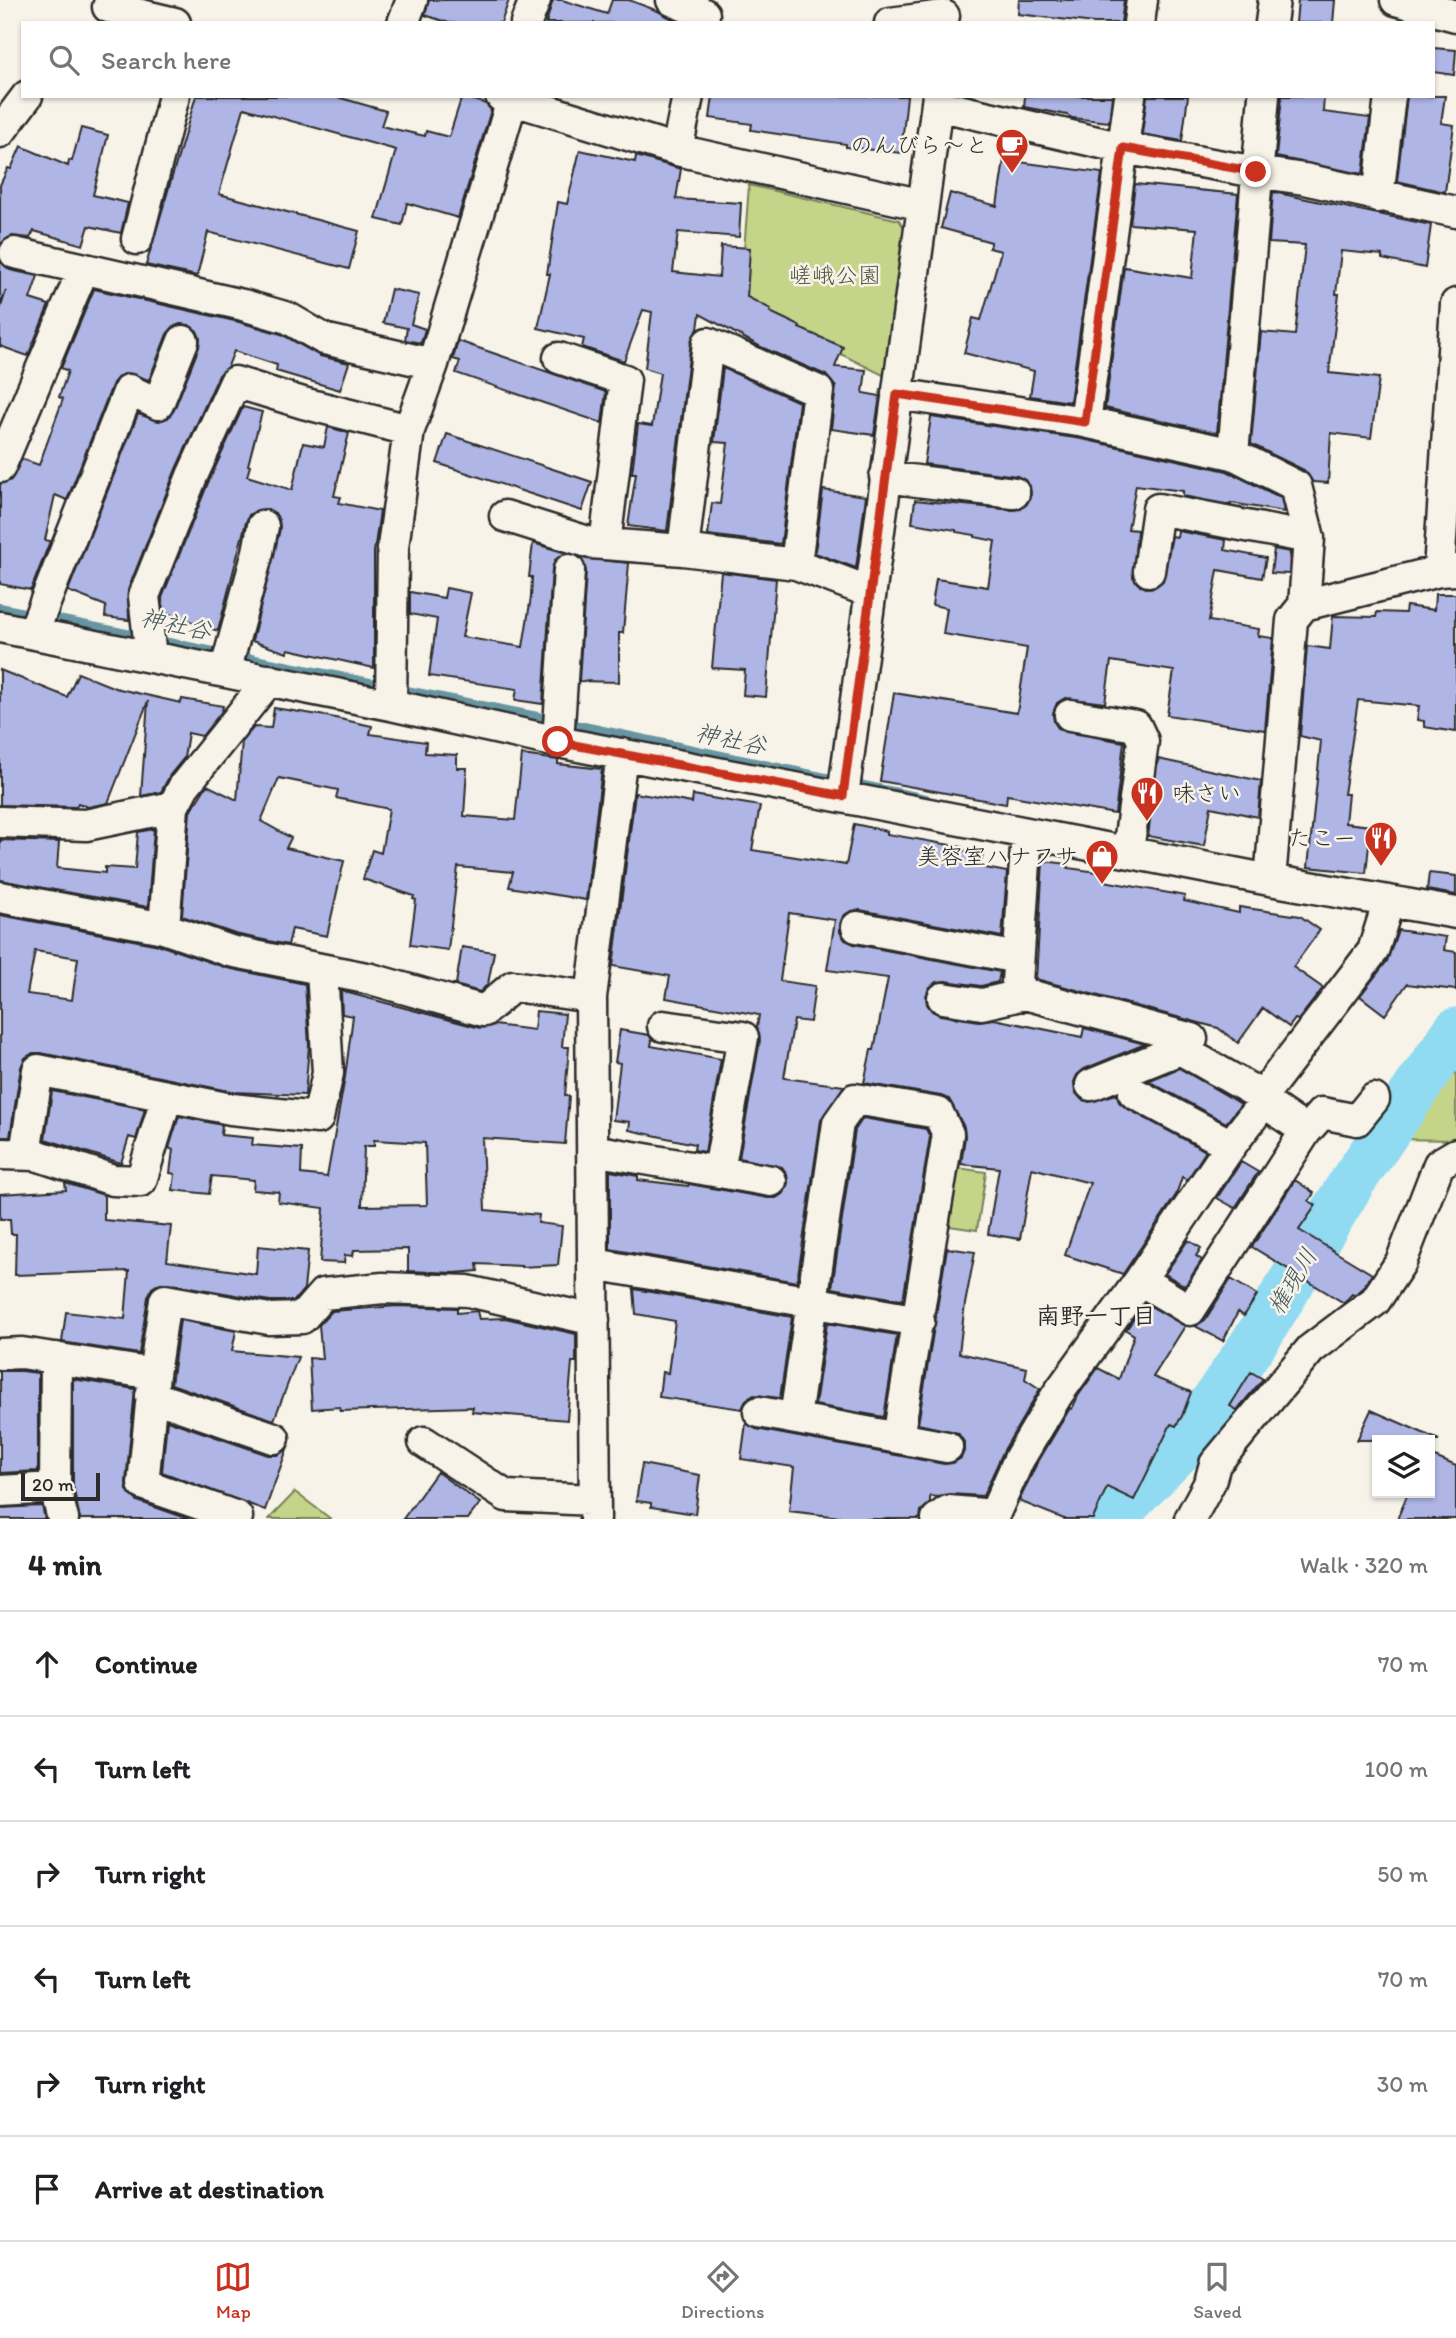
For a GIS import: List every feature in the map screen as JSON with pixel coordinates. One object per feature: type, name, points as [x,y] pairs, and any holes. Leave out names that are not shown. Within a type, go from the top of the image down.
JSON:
[{"type":"street","points":[[404,21],[412,0]]},
{"type":"street","points":[[527,21],[535,0]]},
{"type":"street","points":[[672,0],[705,12]]},
{"type":"street","points":[[1139,21],[1142,0]]},
{"type":"street","points":[[1271,21],[1274,0]]},
{"type":"street","points":[[1399,8],[1456,16]]},
{"type":"street","points":[[104,10],[165,21]]},
{"type":"street","points":[[901,21],[944,13]]},
{"type":"street","points":[[0,132],[26,98]]},
{"type":"street","points":[[137,239],[173,98]]},
{"type":"street","points":[[391,705],[393,547],[409,430],[433,364],[506,98],[677,150],[923,205]]},
{"type":"street","points":[[677,150],[688,98]]},
{"type":"street","points":[[1085,422],[1130,98]]},
{"type":"street","points":[[1233,454],[1264,98]]},
{"type":"street","points":[[1378,197],[1390,98]]},
{"type":"street","points":[[843,796],[937,101],[1123,148],[1304,179],[1456,212]]},
{"type":"street","points":[[15,253],[288,317],[324,339],[433,364]]},
{"type":"street","points":[[0,467],[83,270]]},
{"type":"street","points":[[1304,605],[1448,570],[1456,304]]},
{"type":"street","points":[[33,633],[129,390],[158,404],[183,341]]},
{"type":"street","points":[[683,550],[708,344],[818,391],[796,564]]},
{"type":"street","points":[[559,358],[625,380],[605,544]]},
{"type":"street","points":[[151,657],[144,596],[192,476],[236,382],[303,403],[409,430]]},
{"type":"street","points":[[897,394],[1085,422],[1233,454],[1296,486],[1308,538],[1304,605],[1292,620],[1271,870]]},
{"type":"street","points":[[886,477],[1014,493]]},
{"type":"street","points":[[1149,571],[1158,509],[1308,538]]},
{"type":"street","points":[[505,516],[591,543],[683,550],[796,564],[870,592]]},
{"type":"street","points":[[225,672],[263,526]]},
{"type":"street","points":[[558,742],[569,570]]},
{"type":"street","points":[[0,627],[391,705],[558,742],[1027,833],[1128,851],[1271,870],[1389,901],[1456,913]]},
{"type":"street","points":[[164,928],[173,807],[184,786],[269,680]]},
{"type":"street","points":[[1070,715],[1136,726],[1143,741],[1128,851]]},
{"type":"street","points":[[424,1442],[506,1496],[595,1510],[591,997],[622,754]]},
{"type":"street","points":[[0,822],[86,825],[173,807]]},
{"type":"street","points":[[1025,994],[1017,982],[1027,833]]},
{"type":"street","points":[[0,897],[164,928],[230,951],[371,979],[484,1011],[513,986],[591,997]]},
{"type":"street","points":[[937,1519],[948,1511],[1005,1517],[1019,1459],[1057,1395],[1140,1280],[1263,1099],[1373,951],[1389,901]]},
{"type":"street","points":[[857,927],[1018,958]]},
{"type":"street","points":[[167,1096],[141,1181],[113,1180],[68,1164],[13,1154],[37,1070],[167,1096],[231,1109],[318,1118],[328,1073],[322,970]]},
{"type":"street","points":[[943,998],[982,1004],[1025,994],[1192,1039]]},
{"type":"street","points":[[663,1026],[743,1037],[719,1171]]},
{"type":"street","points":[[1091,1085],[1180,1049],[1263,1099],[1306,1131]]},
{"type":"street","points":[[1134,1093],[1231,1145]]},
{"type":"street","points":[[795,1418],[838,1123],[855,1099],[938,1113],[948,1134],[898,1438]]},
{"type":"street","points":[[1140,1280],[1190,1310],[1306,1131],[1322,1113],[1357,1120],[1374,1099]]},
{"type":"street","points":[[593,1150],[771,1181]]},
{"type":"street","points":[[1189,1519],[1210,1482],[1215,1464],[1311,1349],[1375,1301],[1401,1262],[1439,1164],[1456,1154]]},
{"type":"street","points":[[594,1264],[919,1321]]},
{"type":"street","points":[[237,1517],[202,1512],[143,1484],[165,1300],[269,1319],[302,1318],[323,1294],[383,1288],[468,1291],[594,1321]]},
{"type":"street","points":[[0,1354],[22,1353],[56,1358],[153,1385],[274,1438]]},
{"type":"street","points":[[56,1358],[55,1488],[63,1519]]},
{"type":"street","points":[[759,1412],[947,1447]]},
{"type":"street","points":[[0,1491],[55,1488]]},
{"type":"green space","name":"嵯峨公園","points":[[749,185],[899,220],[907,232],[893,380],[740,304]]},
{"type":"green space","points":[[1456,1052],[1456,1140],[1392,1139]]},
{"type":"green space","points":[[951,1167],[986,1172],[977,1230],[942,1225]]},
{"type":"green space","points":[[295,1492],[331,1519],[269,1519]]},
{"type":"building","points":[[429,0],[509,0],[502,21],[443,21],[425,15]]},
{"type":"building","points":[[553,0],[562,0],[607,14],[612,0],[629,0],[676,21],[547,21]]},
{"type":"building","points":[[1019,0],[1124,0],[1121,21],[1077,21],[1018,14]]},
{"type":"building","points":[[1298,0],[1335,0],[1333,21],[1296,21]]},
{"type":"building","points":[[1435,48],[1456,50],[1454,75],[1435,72]]},
{"type":"building","points":[[1445,96],[1441,123],[1454,125],[1445,192],[1397,181],[1407,98]]},
{"type":"building","points":[[195,98],[341,98],[386,111],[381,126],[425,136],[426,131],[449,137],[461,98],[486,104],[491,110],[458,218],[407,203],[402,225],[376,219],[396,150],[244,108],[219,194],[359,231],[349,269],[208,232],[197,276],[146,265]]},
{"type":"building","points":[[713,98],[907,98],[901,153],[846,147],[846,144],[751,130],[752,124],[710,118]]},
{"type":"building","points":[[1025,98],[1112,98],[1109,122],[1072,118],[1024,107]]},
{"type":"building","points":[[1147,98],[1188,98],[1182,141],[1142,134]]},
{"type":"building","points":[[1282,98],[1324,98],[1323,112],[1370,118],[1363,174],[1276,157]]},
{"type":"building","points":[[81,128],[108,135],[93,195],[128,203],[121,233],[89,226],[83,245],[34,231],[30,238],[11,236],[0,245],[0,185],[21,146],[68,166],[69,160],[72,161]]},
{"type":"building","points":[[580,150],[635,162],[636,156],[681,169],[676,199],[741,203],[739,237],[678,232],[673,272],[719,277],[721,246],[750,248],[747,297],[771,309],[770,312],[800,326],[799,328],[843,347],[835,367],[866,370],[863,393],[880,396],[874,435],[831,429],[836,387],[826,375],[761,347],[700,314],[698,329],[691,341],[667,531],[628,526],[636,473],[632,473],[638,424],[652,426],[660,373],[645,368],[652,312],[643,310],[624,361],[582,347],[584,339],[538,328],[550,274],[547,274],[558,202],[567,204]]},
{"type":"building","points":[[1004,160],[1102,173],[1070,402],[1030,396],[1034,371],[964,353],[973,318],[981,320],[1001,251],[989,248],[991,242],[941,228],[950,193],[997,206]]},
{"type":"building","points":[[1135,184],[1238,194],[1217,433],[1105,408],[1124,267],[1192,278],[1197,229],[1130,224]]},
{"type":"building","points":[[1273,192],[1431,225],[1425,268],[1382,259],[1382,255],[1341,251],[1336,294],[1339,294],[1329,373],[1379,378],[1371,438],[1331,433],[1328,483],[1313,482],[1304,470],[1251,444],[1261,332],[1295,335],[1305,245],[1269,243]]},
{"type":"building","points":[[0,261],[10,270],[38,276],[30,299],[49,305],[28,356],[0,346],[0,310],[6,291],[0,304]]},
{"type":"building","points":[[94,289],[281,334],[320,356],[349,363],[340,390],[276,371],[277,365],[234,351],[228,366],[219,375],[176,469],[128,590],[129,620],[105,617],[106,606],[68,591],[138,414],[159,421],[168,418],[174,410],[199,347],[200,338],[197,331],[189,325],[180,324],[167,334],[149,380],[128,373],[119,376],[113,383],[67,500],[55,495],[45,540],[50,541],[31,590],[0,584],[0,484],[11,480],[22,459],[39,465],[63,399],[59,397],[68,371],[61,368]]},
{"type":"building","points":[[391,289],[419,295],[411,324],[425,329],[421,343],[405,340],[407,328],[383,323]]},
{"type":"building","points":[[458,341],[606,392],[602,423],[456,373],[460,361],[453,359]]},
{"type":"building","points":[[723,368],[799,402],[781,544],[708,535],[712,503],[720,504],[728,443],[714,442]]},
{"type":"building","points":[[243,407],[262,412],[247,476],[292,490],[303,443],[324,447],[328,427],[349,433],[334,496],[341,497],[339,503],[380,511],[374,552],[374,668],[288,649],[287,653],[252,641],[280,529],[275,513],[267,509],[257,510],[249,515],[246,522],[218,631],[163,612],[162,598],[208,483]]},
{"type":"building","points":[[931,417],[1082,439],[1227,471],[1281,498],[1284,512],[1231,505],[1183,496],[1183,491],[1136,485],[1128,529],[1137,530],[1133,577],[1138,584],[1146,588],[1155,587],[1163,581],[1172,536],[1177,537],[1178,531],[1226,540],[1225,550],[1266,558],[1262,578],[1218,570],[1209,621],[1259,629],[1258,636],[1273,638],[1265,730],[1167,715],[1174,671],[1111,661],[1105,703],[1065,698],[1057,703],[1053,713],[1058,728],[1066,732],[1124,742],[1115,814],[1007,795],[1006,804],[880,781],[894,693],[1017,713],[1027,648],[943,634],[947,608],[932,605],[936,579],[988,587],[995,541],[956,530],[912,523],[915,500],[1013,510],[1021,509],[1027,504],[1031,494],[1030,486],[1017,476],[924,464]]},
{"type":"building","points":[[447,434],[592,482],[582,511],[437,463]]},
{"type":"building","points":[[823,490],[866,496],[856,568],[815,553]]},
{"type":"building","points":[[533,543],[566,553],[555,560],[552,569],[543,704],[515,700],[517,689],[429,676],[437,619],[410,614],[410,592],[444,598],[446,588],[471,593],[462,637],[523,647],[531,597],[532,577],[529,577]]},
{"type":"building","points":[[1274,549],[1290,552],[1289,574],[1271,573]]},
{"type":"building","points":[[581,558],[629,563],[623,633],[619,633],[619,682],[579,681],[586,571]]},
{"type":"building","points":[[721,572],[776,579],[766,697],[743,695],[745,670],[712,668]]},
{"type":"building","points":[[1435,594],[1456,594],[1456,732],[1424,727],[1424,721],[1417,720],[1419,706],[1358,700],[1344,794],[1348,794],[1345,823],[1371,826],[1366,873],[1308,867],[1321,741],[1300,736],[1307,646],[1330,649],[1333,616],[1376,617],[1377,612],[1405,613],[1406,606],[1434,610]]},
{"type":"building","points":[[0,670],[67,697],[78,673],[115,688],[181,703],[182,699],[223,706],[202,736],[188,733],[184,758],[161,792],[141,796],[148,701],[108,803],[88,807],[78,803],[76,807],[0,805]]},
{"type":"building","points":[[274,708],[372,726],[370,734],[426,742],[425,753],[457,755],[457,768],[467,768],[464,816],[515,820],[522,755],[558,760],[558,764],[602,769],[586,900],[509,887],[513,872],[458,867],[448,950],[410,945],[416,900],[413,899],[414,896],[363,879],[372,850],[381,853],[389,809],[336,798],[338,790],[279,778],[261,821],[291,838],[286,848],[344,861],[327,936],[292,929],[288,945],[235,934],[182,916],[190,812],[207,785],[237,800],[242,741],[254,727],[271,728]]},
{"type":"building","points":[[1158,759],[1261,781],[1258,817],[1211,807],[1204,846],[1148,836]]},
{"type":"building","points":[[635,793],[692,803],[693,795],[760,806],[752,850],[846,865],[854,824],[887,831],[887,834],[962,847],[961,850],[983,854],[980,867],[1007,872],[1002,937],[860,910],[843,916],[840,932],[845,940],[854,944],[1000,972],[998,982],[981,986],[936,982],[929,988],[926,996],[932,1011],[940,1015],[979,1021],[994,1019],[1082,1037],[1084,1028],[1145,1044],[1084,1069],[1074,1082],[1075,1092],[1081,1099],[1089,1102],[1117,1094],[1119,1102],[1126,1108],[1206,1151],[1187,1180],[1182,1177],[1176,1195],[1123,1274],[1065,1255],[1090,1183],[1032,1168],[1020,1239],[988,1234],[999,1168],[961,1164],[964,1127],[949,1099],[864,1083],[871,1050],[874,1050],[888,978],[827,970],[835,920],[789,913],[780,981],[815,986],[810,1022],[794,1020],[784,1078],[844,1086],[821,1120],[797,1282],[610,1249],[610,1171],[638,1176],[638,1180],[689,1184],[768,1198],[776,1198],[784,1193],[788,1183],[787,1174],[782,1167],[739,1158],[760,1040],[757,1027],[759,1015],[666,998],[670,976],[613,966]]},
{"type":"building","points":[[154,829],[148,907],[0,880],[0,840],[59,842],[57,868],[105,873],[105,867],[135,869],[138,832]]},
{"type":"building","points":[[1043,861],[1069,864],[1068,868],[1105,873],[1104,881],[1185,896],[1184,901],[1239,913],[1239,907],[1300,916],[1320,930],[1293,967],[1323,988],[1298,1020],[1295,1019],[1289,1027],[1263,1008],[1238,1043],[1218,1028],[1036,979]]},
{"type":"building","points":[[1429,873],[1456,876],[1456,895],[1427,890]]},
{"type":"building","points":[[0,915],[159,945],[227,968],[305,984],[309,1045],[305,1095],[234,1092],[33,1053],[25,1058],[21,1067],[10,1137],[0,1137]],"holes":[[[35,951],[78,958],[72,1000],[27,994]]]},
{"type":"building","points":[[1398,930],[1446,937],[1444,950],[1456,952],[1456,990],[1407,984],[1385,1015],[1360,996],[1387,961]]},
{"type":"building","points":[[462,947],[494,952],[488,984],[480,992],[452,984],[456,984]]},
{"type":"building","points":[[341,991],[480,1028],[494,1025],[534,1030],[536,1011],[565,1014],[562,1047],[569,1047],[565,1096],[569,1096],[565,1144],[482,1138],[485,1210],[539,1215],[538,1223],[562,1226],[558,1265],[521,1267],[477,1264],[478,1271],[408,1271],[408,1249],[354,1250],[353,1256],[345,1255],[344,1263],[320,1262],[324,1208],[278,1202],[279,1192],[253,1190],[254,1180],[212,1176],[209,1194],[173,1190],[175,1174],[170,1173],[173,1150],[169,1148],[179,1116],[222,1125],[221,1135],[253,1138],[252,1145],[302,1149],[301,1174],[327,1177],[353,1016],[342,1014]],"holes":[[[374,1140],[425,1143],[427,1205],[362,1206],[364,1146],[374,1146]]]},
{"type":"building","points":[[620,1030],[649,1035],[651,1046],[721,1059],[705,1152],[694,1150],[695,1144],[629,1130],[630,1122],[613,1120],[620,1063],[615,1062]]},
{"type":"building","points":[[1179,1068],[1241,1104],[1226,1123],[1148,1081]]},
{"type":"building","points":[[52,1091],[145,1109],[136,1139],[129,1137],[121,1163],[45,1139]]},
{"type":"building","points":[[863,1118],[926,1129],[930,1137],[903,1300],[832,1288],[855,1130]]},
{"type":"building","points":[[1241,1162],[1258,1172],[1235,1208],[1217,1198]]},
{"type":"building","points":[[1295,1180],[1314,1193],[1309,1201],[1316,1205],[1299,1230],[1372,1274],[1362,1289],[1352,1294],[1344,1303],[1252,1247]]},
{"type":"building","points":[[65,1183],[104,1195],[104,1220],[171,1226],[167,1261],[256,1274],[258,1246],[308,1251],[304,1289],[294,1301],[270,1301],[160,1283],[152,1288],[148,1297],[139,1354],[62,1342],[66,1312],[125,1319],[129,1271],[15,1275],[16,1234],[11,1234],[10,1219],[0,1219],[0,1194],[66,1190]]},
{"type":"building","points":[[1188,1240],[1201,1248],[1196,1256],[1202,1260],[1185,1286],[1165,1274]]},
{"type":"building","points":[[947,1248],[975,1252],[959,1353],[1027,1368],[1025,1379],[1040,1389],[1004,1450],[983,1496],[930,1496],[930,1503],[921,1511],[920,1519],[857,1519],[789,1511],[794,1467],[741,1459],[746,1423],[756,1429],[944,1464],[961,1458],[964,1442],[958,1433],[918,1424]]},
{"type":"building","points":[[1231,1279],[1257,1295],[1244,1316],[1238,1312],[1223,1341],[1195,1326],[1205,1320]]},
{"type":"building","points":[[634,1289],[792,1317],[780,1398],[754,1395],[746,1400],[742,1409],[659,1397],[662,1372],[668,1373],[675,1321],[636,1314]]},
{"type":"building","points":[[1145,1303],[1185,1326],[1153,1377],[1191,1392],[1182,1416],[1176,1426],[1171,1424],[1134,1500],[1107,1487],[1093,1519],[1064,1519],[1019,1501],[1035,1467],[1070,1408],[1072,1409],[1098,1368],[1119,1379],[1134,1335],[1126,1330]]},
{"type":"building","points":[[397,1306],[457,1308],[457,1313],[477,1311],[479,1319],[505,1318],[576,1334],[576,1362],[572,1362],[567,1420],[472,1412],[473,1407],[340,1411],[340,1407],[312,1409],[309,1358],[322,1359],[319,1325],[332,1311]]},
{"type":"building","points":[[180,1320],[236,1331],[232,1351],[298,1357],[274,1420],[171,1384]]},
{"type":"building","points":[[827,1323],[897,1335],[884,1417],[815,1405]]},
{"type":"building","points":[[0,1371],[38,1373],[38,1471],[0,1473]]},
{"type":"building","points":[[1251,1372],[1263,1379],[1237,1410],[1230,1406]]},
{"type":"building","points":[[73,1379],[135,1389],[127,1490],[137,1501],[189,1519],[80,1519],[73,1486]]},
{"type":"building","points":[[1371,1410],[1428,1435],[1372,1435],[1372,1440],[1357,1440]]},
{"type":"building","points":[[167,1420],[268,1455],[278,1455],[287,1449],[265,1510],[162,1472]]},
{"type":"building","points":[[1435,1457],[1456,1466],[1456,1519],[1397,1519],[1406,1498],[1435,1498]]},
{"type":"building","points":[[642,1464],[700,1475],[695,1514],[651,1507],[651,1503],[636,1501]]},
{"type":"building","points":[[437,1472],[480,1503],[468,1519],[403,1519]]},
{"type":"building","points":[[42,1506],[45,1519],[0,1519],[0,1508]]},
{"type":"waterway","name":"神社谷","points":[[0,607],[141,636]]},
{"type":"waterway","name":"神社谷","points":[[154,639],[224,653]]},
{"type":"waterway","name":"神社谷","points":[[236,655],[385,685]]},
{"type":"waterway","name":"神社谷","points":[[397,688],[553,719]]},
{"type":"waterway","name":"神社谷","points":[[565,722],[926,798]]},
{"type":"waterway","name":"権現川","points":[[1112,1519],[1185,1444],[1261,1332],[1352,1182],[1456,1031]]},
{"type":"place","name":"のんびら～と","points":[[1012,175]]},
{"type":"place","name":"味さい","points":[[1147,823]]},
{"type":"place","name":"たこー","points":[[1381,868]]},
{"type":"place","name":"美容室ハナフサ","points":[[1102,886]]},
{"type":"district","name":"南野一丁目","points":[[1096,1315]]},
{"type":"route","points":[[558,742],[843,796],[859,693],[897,394],[1085,422],[1123,148],[1256,172]]}]
